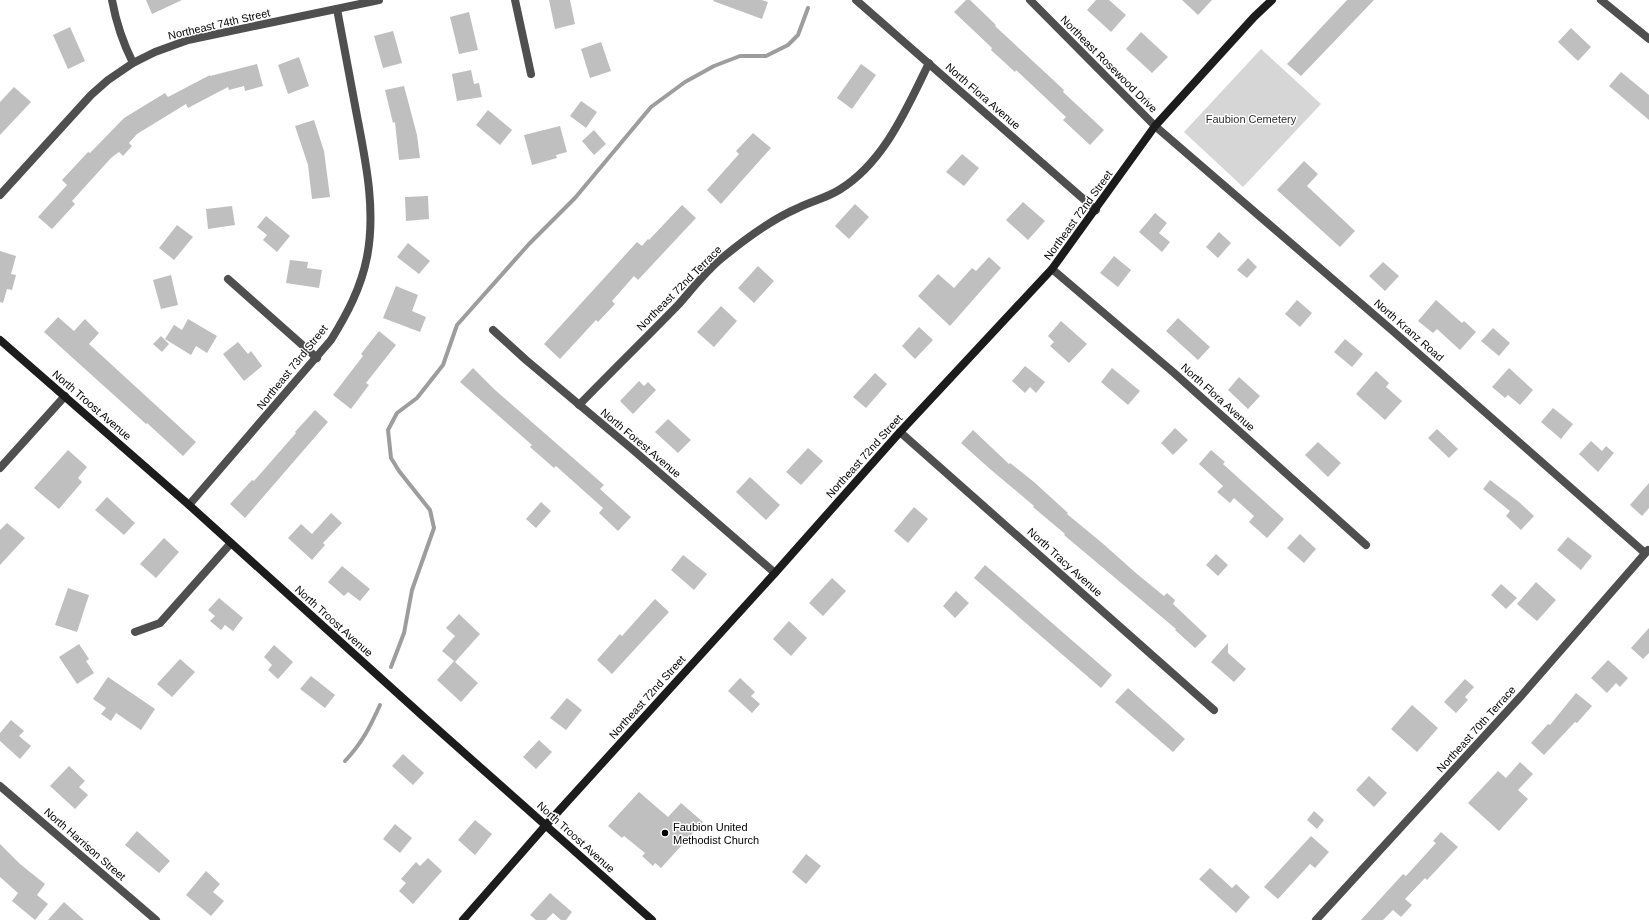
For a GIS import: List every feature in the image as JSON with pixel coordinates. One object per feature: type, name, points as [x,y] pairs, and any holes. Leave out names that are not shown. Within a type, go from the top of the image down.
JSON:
[{"type":"main road","name":"Northeast 72nd Street","points":[[463,920],[546,825],[775,573],[900,432],[1052,269],[1096,210],[1155,126],[1254,17],[1272,0]]},
{"type":"main road","name":"North Troost Avenue","points":[[0,340],[189,505],[652,920]]},
{"type":"street","points":[[112,0],[115,17],[124,45],[133,63]]},
{"type":"street","name":"Northeast 74th Street","points":[[0,195],[91,95],[108,80],[133,63],[155,52],[188,40],[379,0]]},
{"type":"street","points":[[515,0],[531,74]]},
{"type":"street","name":"North Flora Avenue","points":[[856,0],[1096,210]]},
{"type":"street","name":"Northeast Rosewood Drive","points":[[1030,0],[1155,126]]},
{"type":"street","points":[[1601,0],[1649,40]]},
{"type":"street","name":"Northeast 73rd Street","points":[[189,505],[317,358],[339,327],[353,300],[361,279],[367,257],[371,225],[370,196],[367,167],[337,9]]},
{"type":"street","name":"Northeast 72nd Terrace","points":[[579,405],[720,259],[748,237],[777,218],[840,190],[854,179],[869,164],[887,141],[903,116],[929,63]]},
{"type":"street","name":"North Kranz Road","points":[[1155,126],[1647,552]]},
{"type":"street","name":"North Flora Avenue","points":[[1052,269],[1173,372],[1366,545]]},
{"type":"street","points":[[228,279],[317,358]]},
{"type":"street","name":"North Forest Avenue","points":[[493,330],[775,573]]},
{"type":"street","points":[[0,468],[65,396]]},
{"type":"street","name":"North Tracy Avenue","points":[[900,432],[1214,710]]},
{"type":"street","points":[[135,632],[160,623],[231,543]]},
{"type":"street","name":"Northeast 70th Terrace","points":[[1316,920],[1522,695],[1647,552]]},
{"type":"street","name":"North Harrison Street","points":[[0,786],[156,920]]},
{"type":"green space","name":"Faubion Cemetery","points":[[1261,49],[1321,104],[1243,187],[1184,132]]},
{"type":"building","points":[[146,0],[182,0],[152,14]]},
{"type":"building","points":[[549,0],[570,0],[575,24],[555,29]]},
{"type":"building","points":[[762,0],[768,2],[762,19],[713,1]]},
{"type":"building","points":[[966,0],[970,0],[996,25],[995,26],[1064,90],[1063,92],[1104,130],[1090,145],[1063,120],[1066,117],[1016,70],[1015,72],[991,50],[992,48],[954,12]]},
{"type":"building","points":[[1096,0],[1109,0],[1126,15],[1111,32],[1087,10]]},
{"type":"building","points":[[1182,0],[1212,0],[1198,15]]},
{"type":"building","points":[[1347,0],[1374,0],[1301,76],[1287,64]]},
{"type":"building","points":[[469,12],[478,50],[459,54],[450,17]]},
{"type":"building","points":[[70,27],[85,61],[68,69],[53,35]]},
{"type":"building","points":[[1571,28],[1591,47],[1578,61],[1558,42]]},
{"type":"building","points":[[393,31],[402,63],[383,68],[374,36]]},
{"type":"building","points":[[1141,32],[1168,57],[1152,73],[1126,49]]},
{"type":"building","points":[[601,42],[611,71],[590,78],[581,49]]},
{"type":"building","points":[[299,57],[309,86],[288,94],[278,65]]},
{"type":"building","points":[[257,64],[263,86],[245,91],[244,86],[229,90],[228,87],[188,108],[186,104],[137,134],[129,143],[132,146],[123,156],[119,152],[111,158],[72,201],[75,204],[52,229],[38,217],[67,185],[62,180],[88,152],[90,153],[124,118],[165,93],[168,97],[210,75]]},
{"type":"building","points":[[861,64],[876,75],[852,109],[837,98]]},
{"type":"building","points":[[471,70],[474,84],[479,83],[482,97],[457,101],[452,74]]},
{"type":"building","points":[[1621,72],[1649,95],[1649,120],[1609,86]]},
{"type":"building","points":[[404,86],[417,135],[420,158],[399,160],[395,122],[393,123],[385,90]]},
{"type":"building","points":[[14,87],[31,102],[0,135],[0,102]]},
{"type":"building","points":[[581,101],[597,112],[586,128],[570,116]]},
{"type":"building","points":[[488,110],[512,130],[500,145],[476,125]]},
{"type":"building","points":[[314,120],[324,151],[330,197],[312,199],[308,165],[295,126]]},
{"type":"building","points":[[560,126],[567,152],[556,155],[557,158],[532,165],[524,135]]},
{"type":"building","points":[[594,130],[606,144],[594,155],[582,141]]},
{"type":"building","points":[[753,133],[771,148],[721,204],[707,190],[739,154],[736,151]]},
{"type":"building","points":[[962,154],[979,168],[964,186],[946,172]]},
{"type":"building","points":[[1304,161],[1318,174],[1307,186],[1355,231],[1340,247],[1277,190]]},
{"type":"building","points":[[428,196],[429,219],[406,221],[405,197]]},
{"type":"building","points":[[1023,202],[1045,221],[1028,240],[1006,220]]},
{"type":"building","points":[[855,204],[869,217],[849,239],[835,226]]},
{"type":"building","points":[[682,205],[696,218],[638,280],[634,276],[612,301],[615,304],[598,322],[596,320],[560,359],[544,344],[637,242],[642,246]]},
{"type":"building","points":[[232,206],[235,225],[208,229],[206,209]]},
{"type":"building","points":[[1155,213],[1167,223],[1159,233],[1170,242],[1162,252],[1139,232]]},
{"type":"building","points":[[266,216],[290,236],[277,252],[263,240],[267,235],[257,227]]},
{"type":"building","points":[[177,225],[193,237],[174,260],[159,248]]},
{"type":"building","points":[[1219,232],[1231,243],[1218,258],[1206,247]]},
{"type":"building","points":[[408,243],[430,261],[419,274],[397,257]]},
{"type":"building","points":[[0,251],[16,256],[11,274],[16,275],[12,290],[7,289],[3,303],[0,302]]},
{"type":"building","points":[[1114,256],[1131,270],[1118,287],[1100,273]]},
{"type":"building","points":[[989,257],[1001,268],[950,326],[918,296],[938,274],[954,288],[972,268],[976,271]]},
{"type":"building","points":[[1248,258],[1257,267],[1247,278],[1237,270]]},
{"type":"building","points":[[290,260],[308,262],[307,268],[322,270],[319,288],[286,283]]},
{"type":"building","points":[[1383,262],[1399,276],[1385,291],[1369,276]]},
{"type":"building","points":[[758,266],[774,281],[754,303],[738,288]]},
{"type":"building","points":[[171,275],[178,305],[161,309],[153,280]]},
{"type":"building","points":[[396,286],[418,295],[412,311],[426,317],[420,332],[383,318]]},
{"type":"building","points":[[1297,300],[1312,313],[1300,327],[1285,314]]},
{"type":"building","points":[[1436,300],[1462,323],[1464,321],[1476,332],[1460,350],[1437,329],[1433,333],[1418,321]]},
{"type":"building","points":[[721,306],[737,321],[714,347],[697,332]]},
{"type":"building","points":[[58,317],[74,331],[85,319],[99,333],[89,344],[196,442],[183,456],[44,332]]},
{"type":"building","points":[[1178,318],[1210,347],[1198,360],[1166,331]]},
{"type":"building","points":[[188,319],[217,336],[207,353],[196,346],[191,355],[165,339],[174,325],[182,330]]},
{"type":"building","points":[[1061,321],[1087,344],[1069,363],[1050,346],[1054,342],[1048,336]]},
{"type":"building","points":[[919,327],[933,340],[915,359],[902,346]]},
{"type":"building","points":[[1493,328],[1510,343],[1499,356],[1481,341]]},
{"type":"building","points":[[379,331],[396,345],[366,383],[369,385],[351,409],[333,395],[363,356],[361,354]]},
{"type":"building","points":[[161,336],[169,344],[162,352],[153,344]]},
{"type":"building","points":[[1345,339],[1363,354],[1352,367],[1334,352]]},
{"type":"building","points":[[238,342],[248,354],[251,351],[262,366],[244,381],[223,354]]},
{"type":"building","points":[[1025,366],[1045,382],[1036,393],[1030,387],[1025,393],[1012,381]]},
{"type":"building","points":[[473,368],[495,390],[604,485],[600,489],[631,517],[618,531],[599,513],[603,508],[556,466],[554,468],[530,447],[532,445],[460,382]]},
{"type":"building","points":[[1112,368],[1140,391],[1128,405],[1101,382]]},
{"type":"building","points":[[1509,368],[1533,390],[1520,405],[1508,395],[1505,398],[1492,387]]},
{"type":"building","points":[[1376,371],[1389,383],[1386,387],[1402,401],[1385,420],[1356,394]]},
{"type":"building","points":[[875,373],[887,384],[866,408],[853,397]]},
{"type":"building","points":[[1239,377],[1260,396],[1248,409],[1228,390]]},
{"type":"building","points":[[639,381],[644,386],[648,382],[656,390],[633,414],[620,401]]},
{"type":"building","points":[[1553,408],[1573,424],[1561,439],[1541,422]]},
{"type":"building","points":[[315,410],[328,422],[245,518],[230,504],[252,480],[254,481]]},
{"type":"building","points":[[668,419],[691,440],[678,453],[655,432]]},
{"type":"building","points":[[1175,428],[1188,440],[1173,455],[1161,443]]},
{"type":"building","points":[[1437,429],[1458,449],[1449,458],[1428,438]]},
{"type":"building","points":[[973,430],[1009,464],[1010,463],[1034,482],[1068,513],[1067,514],[1137,574],[1164,596],[1167,593],[1175,600],[1173,604],[1207,636],[1195,648],[1175,630],[1176,629],[1064,535],[1065,534],[1033,507],[1034,506],[961,443]]},
{"type":"building","points":[[1591,441],[1602,451],[1606,446],[1614,453],[1598,472],[1579,454]]},
{"type":"building","points":[[1318,442],[1341,463],[1328,477],[1305,455]]},
{"type":"building","points":[[808,448],[823,461],[801,485],[786,472]]},
{"type":"building","points":[[68,450],[87,467],[78,478],[82,482],[59,509],[34,488]]},
{"type":"building","points":[[1211,450],[1225,462],[1223,464],[1284,519],[1267,538],[1249,522],[1254,516],[1234,498],[1230,503],[1217,492],[1223,486],[1199,464]]},
{"type":"building","points":[[750,477],[780,505],[766,520],[736,492]]},
{"type":"building","points":[[1490,480],[1519,502],[1534,516],[1521,530],[1506,516],[1510,511],[1483,489]]},
{"type":"building","points":[[1649,483],[1649,508],[1642,516],[1630,505]]},
{"type":"building","points":[[107,497],[135,523],[124,535],[95,510]]},
{"type":"building","points":[[541,502],[551,511],[536,528],[526,519]]},
{"type":"building","points":[[914,507],[928,519],[908,543],[894,531]]},
{"type":"building","points":[[331,513],[342,523],[323,543],[325,545],[312,560],[288,538],[301,524],[312,534]]},
{"type":"building","points":[[7,523],[25,538],[0,565],[0,530]]},
{"type":"building","points":[[1300,534],[1316,549],[1304,563],[1287,548]]},
{"type":"building","points":[[1568,537],[1592,556],[1581,570],[1557,550]]},
{"type":"building","points":[[164,538],[179,552],[156,578],[140,564]]},
{"type":"building","points":[[1216,554],[1228,565],[1218,576],[1206,565]]},
{"type":"building","points":[[683,555],[707,574],[694,590],[671,570]]},
{"type":"building","points":[[985,565],[1112,675],[1101,688],[974,578]]},
{"type":"building","points":[[342,566],[370,589],[360,601],[348,592],[344,596],[328,582]]},
{"type":"building","points":[[832,578],[846,591],[823,616],[809,603]]},
{"type":"building","points":[[1536,582],[1556,600],[1537,621],[1517,604]]},
{"type":"building","points":[[1501,584],[1517,598],[1506,609],[1491,595]]},
{"type":"building","points":[[68,588],[89,595],[77,632],[55,625]]},
{"type":"building","points":[[956,591],[969,603],[955,618],[943,606]]},
{"type":"building","points":[[219,598],[243,618],[233,631],[225,625],[221,630],[210,621],[215,616],[208,610]]},
{"type":"building","points":[[655,599],[669,612],[612,674],[597,660],[620,634],[622,636]]},
{"type":"building","points":[[459,614],[480,634],[455,662],[478,683],[461,702],[437,680],[454,661],[442,651],[455,636],[446,628]]},
{"type":"building","points":[[789,621],[807,638],[791,656],[773,639]]},
{"type":"building","points":[[1649,628],[1649,653],[1643,659],[1631,648]]},
{"type":"building","points":[[1228,643],[1228,653],[1246,669],[1234,682],[1211,662]]},
{"type":"building","points":[[79,644],[89,659],[86,661],[94,673],[77,684],[59,657]]},
{"type":"building","points":[[274,645],[293,662],[278,679],[268,670],[272,665],[264,657]]},
{"type":"building","points":[[180,659],[195,672],[172,697],[157,684]]},
{"type":"building","points":[[1608,660],[1628,678],[1620,687],[1616,683],[1607,693],[1591,678]]},
{"type":"building","points":[[311,676],[335,695],[325,708],[300,689]]},
{"type":"building","points":[[108,677],[155,709],[141,730],[116,713],[111,721],[101,714],[106,708],[93,699]]},
{"type":"building","points":[[740,678],[755,692],[751,696],[760,704],[752,713],[728,691]]},
{"type":"building","points":[[1465,679],[1474,687],[1465,697],[1468,700],[1456,713],[1444,702]]},
{"type":"building","points":[[1128,688],[1185,739],[1173,752],[1115,702]]},
{"type":"building","points":[[1576,693],[1592,706],[1544,755],[1531,743],[1548,724],[1550,725]]},
{"type":"building","points":[[567,698],[582,710],[566,730],[550,718]]},
{"type":"building","points":[[1412,705],[1438,728],[1417,752],[1391,729]]},
{"type":"building","points":[[11,720],[24,731],[19,736],[31,746],[20,759],[0,741],[0,733]]},
{"type":"building","points":[[539,740],[552,752],[536,769],[523,757]]},
{"type":"building","points":[[403,754],[424,773],[413,785],[392,766]]},
{"type":"building","points":[[1520,762],[1533,774],[1518,790],[1528,799],[1499,831],[1468,803],[1498,771],[1506,778]]},
{"type":"building","points":[[69,766],[85,781],[79,787],[88,795],[75,809],[50,786]]},
{"type":"building","points":[[1369,776],[1387,793],[1374,807],[1356,790]]},
{"type":"building","name":"Faubion United Methodist Church","points":[[639,792],[668,817],[681,803],[703,822],[661,868],[655,863],[653,866],[642,856],[645,853],[624,836],[622,838],[608,826]]},
{"type":"building","points":[[1314,811],[1324,820],[1317,829],[1307,820]]},
{"type":"building","points":[[475,820],[492,834],[475,855],[458,840]]},
{"type":"building","points":[[395,824],[412,838],[400,853],[383,839]]},
{"type":"building","points":[[137,831],[170,861],[159,873],[125,845]]},
{"type":"building","points":[[1441,832],[1458,847],[1427,880],[1425,878],[1405,899],[1412,905],[1401,917],[1393,910],[1383,920],[1361,920],[1403,874],[1406,876],[1436,843],[1433,841]]},
{"type":"building","points":[[1311,836],[1329,852],[1315,868],[1310,864],[1278,899],[1264,887]]},
{"type":"building","points":[[0,844],[20,864],[45,884],[37,895],[48,904],[35,920],[12,901],[18,893],[0,877]]},
{"type":"building","points":[[806,854],[821,866],[806,884],[792,872]]},
{"type":"building","points":[[428,858],[442,871],[413,904],[399,891],[406,883],[401,879],[416,862],[420,866]]},
{"type":"building","points":[[1210,868],[1232,888],[1236,884],[1250,897],[1236,913],[1199,879]]},
{"type":"building","points":[[206,871],[220,884],[213,892],[224,901],[211,916],[186,895]]},
{"type":"building","points":[[550,893],[572,912],[566,920],[561,920],[553,913],[546,920],[536,920],[530,915]]},
{"type":"building","points":[[64,902],[84,920],[48,920]]},
{"type":"waterway","points":[[391,667],[404,633],[412,590],[434,528],[430,510],[399,471],[391,458],[388,430],[397,413],[417,398],[443,365],[457,325],[529,244],[575,198],[651,107],[685,82],[714,66],[740,56],[766,56],[788,45],[798,35],[808,8]]},
{"type":"waterway","points":[[345,761],[365,734],[380,705]]},
{"type":"place","name":"Faubion United Methodist Church","points":[[665,833]]}]
